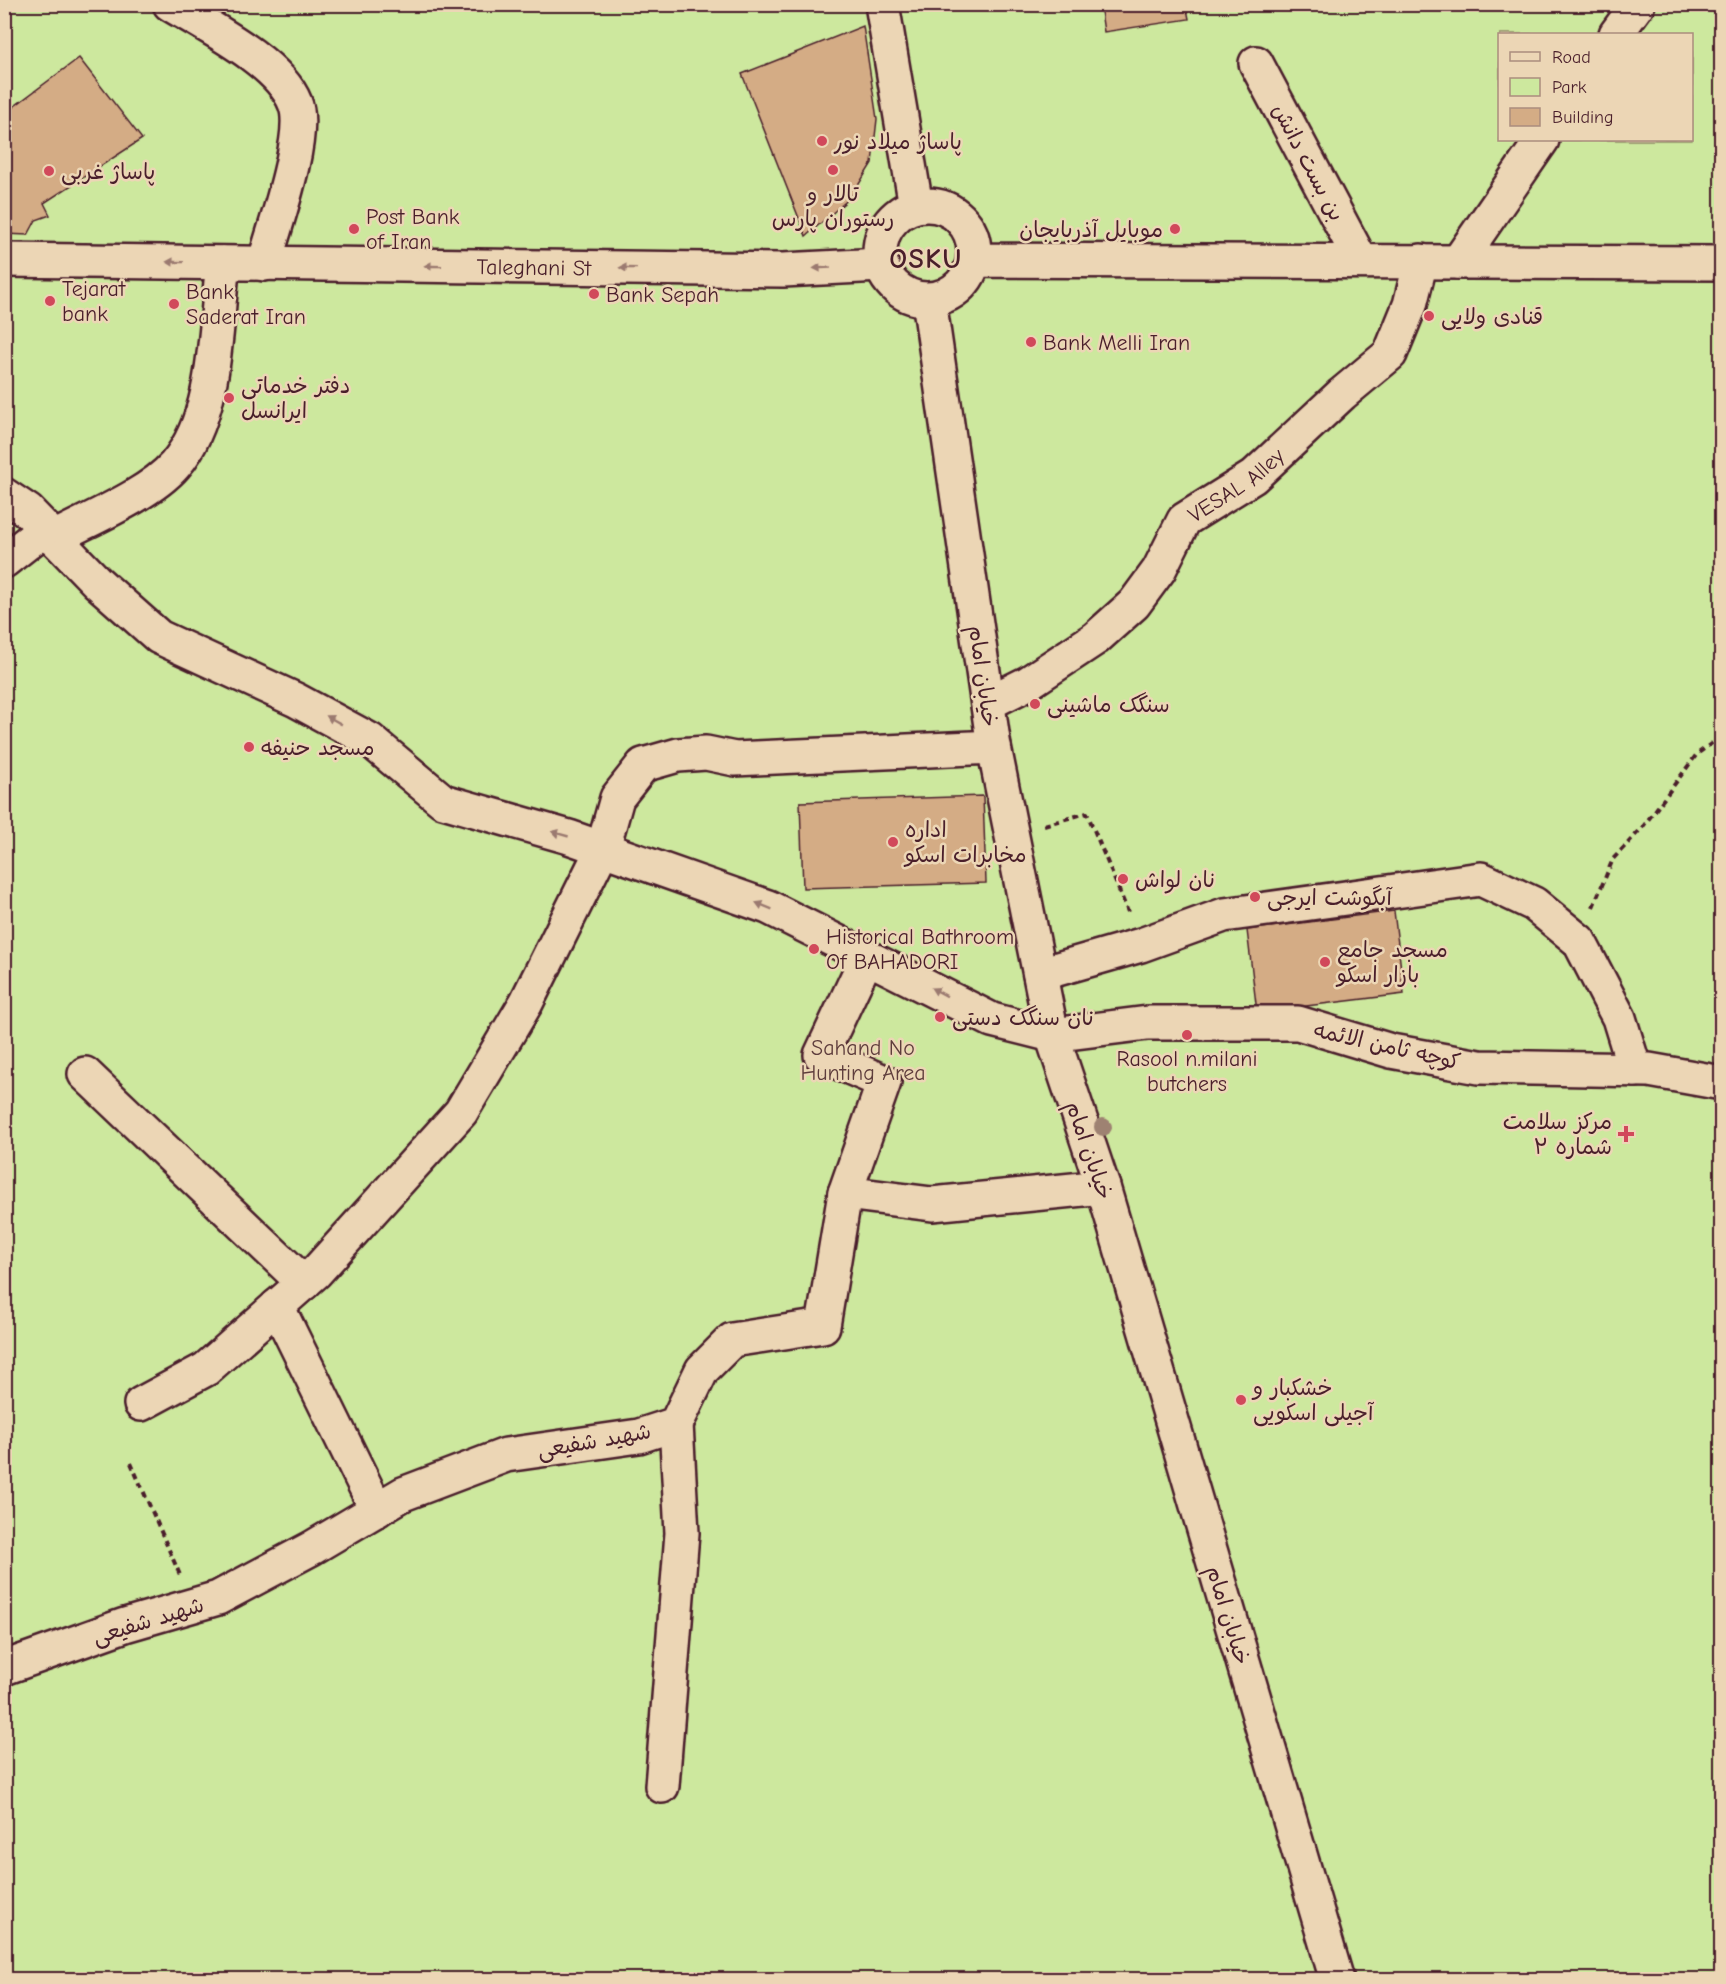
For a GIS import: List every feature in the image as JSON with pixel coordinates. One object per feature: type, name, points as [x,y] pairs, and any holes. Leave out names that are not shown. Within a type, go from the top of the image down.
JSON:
[{"type":"street","points":[[170,4],[262,64],[278,78],[295,103],[300,128],[264,264]]},
{"type":"street","points":[[882,4],[916,206]]},
{"type":"street","points":[[1617,33],[1638,4]]},
{"type":"street","name":"بن بست دانش","points":[[1256,63],[1361,261]]},
{"type":"street","points":[[1458,262],[1541,141]]},
{"type":"street","points":[[932,204],[946,208],[960,217],[972,237],[974,260],[969,275],[959,288],[945,297],[929,300],[913,298],[899,291],[888,279],[881,265],[879,249],[890,221],[916,206],[932,204]]},
{"type":"street","name":"Taleghani St","points":[[4,260],[783,270],[881,265]]},
{"type":"street","points":[[974,260],[1722,263]]},
{"type":"street","name":"VESAL Alley","points":[[988,703],[1028,683],[1096,638],[1134,604],[1159,570],[1184,520],[1253,477],[1342,394],[1390,354],[1410,305],[1421,261]]},
{"type":"street","points":[[4,561],[49,533],[138,494],[174,466],[195,436],[207,398],[223,263]]},
{"type":"street","name":"خیابان امام","points":[[929,300],[994,747],[1052,1035],[1103,1187],[1337,1980]]},
{"type":"street","points":[[4,495],[49,533],[97,582],[159,637],[296,700],[370,740],[443,801],[603,848],[768,907],[992,1020],[1052,1035]]},
{"type":"street","points":[[141,1404],[206,1369],[304,1283],[461,1112],[526,1003],[603,848],[617,798],[643,765],[678,755],[706,753],[735,759],[994,747]]},
{"type":"street","points":[[1040,974],[1141,945],[1224,915],[1481,879],[1534,904],[1579,941],[1619,1018],[1635,1070]]},
{"type":"street","points":[[867,957],[821,1055],[884,1082],[845,1193],[932,1204],[1103,1187]]},
{"type":"street","name":"کوچه ثامن الائمه","points":[[1052,1035],[1148,1023],[1298,1023],[1391,1051],[1479,1067],[1635,1070],[1722,1083]]},
{"type":"street","points":[[85,1074],[304,1283]]},
{"type":"street","name":"شهید شفیعی","points":[[4,1668],[125,1625],[218,1598],[312,1548],[403,1494],[506,1455],[639,1436],[676,1425],[702,1370],[732,1340],[823,1326],[845,1193]]},
{"type":"street","points":[[277,1306],[377,1510]]},
{"type":"street","points":[[662,1786],[681,1533],[676,1425]]},
{"type":"path","points":[[1579,941],[1613,859],[1642,828],[1697,754],[1722,736]]},
{"type":"path","points":[[1012,834],[1087,813],[1141,945]]},
{"type":"path","points":[[131,1463],[193,1606]]},
{"type":"green space","name":"Sahand No Hunting Area","points":[[5,5],[1721,5],[1721,1979],[5,1979]]},
{"type":"building","points":[[1100,4],[1186,4],[1189,19],[1104,32]]},
{"type":"building","name":"پاساژ میلاد نور","points":[[863,26],[877,119],[872,163],[851,197],[806,236],[742,74]]},
{"type":"building","name":"پاساژ غربی","points":[[79,58],[142,139],[44,203],[50,215],[36,220],[28,235],[4,234],[4,114]]},
{"type":"building","name":"اداره مخابرات اسکو","points":[[983,796],[986,883],[803,888],[800,802]]},
{"type":"building","name":"مسجد جامع بازار اسکو","points":[[1394,911],[1404,994],[1257,1012],[1247,930]]},
{"type":"place","name":"پاساژ میلاد نور","points":[[822,141]]},
{"type":"place","name":"تالار و رستوران پارس","points":[[833,170]]},
{"type":"place","name":"پاساژ غربی","points":[[49,171]]},
{"type":"place","name":"Post Bank of Iran","points":[[354,229]]},
{"type":"place","name":"موبایل آذربایجان","points":[[1175,229]]},
{"type":"place","name":"Bank Sepah","points":[[594,294]]},
{"type":"place","name":"Tejarat bank","points":[[50,301]]},
{"type":"place","name":"Bank Saderat Iran","points":[[174,304]]},
{"type":"place","name":"قنادی ولایی","points":[[1429,316]]},
{"type":"place","name":"Bank Melli Iran","points":[[1031,342]]},
{"type":"place","name":"دفتر خدماتی ایرانسل","points":[[229,398]]},
{"type":"place","name":"سنگک ماشینی","points":[[1035,704]]},
{"type":"place","name":"مسجد حنیفه","points":[[249,747]]},
{"type":"place","name":"اداره مخابرات اسکو","points":[[893,842]]},
{"type":"place","name":"نان لواش","points":[[1123,879]]},
{"type":"place","name":"آبگوشت ایرجی","points":[[1255,897]]},
{"type":"place","name":"Historical Bathroom Of BAHADORI","points":[[814,949]]},
{"type":"place","name":"مسجد جامع بازار اسکو","points":[[1325,962]]},
{"type":"place","name":"نان سنگک دستی","points":[[940,1017]]},
{"type":"place","name":"Rasool n.milani butchers","points":[[1187,1035]]},
{"type":"place","name":"مرکز سلامت شماره ۲","points":[[1626,1134]]},
{"type":"place","name":"خشکبار و آجیلی اسکویی","points":[[1241,1400]]},
{"type":"district","name":"OSKU","points":[[926,258]]}]
